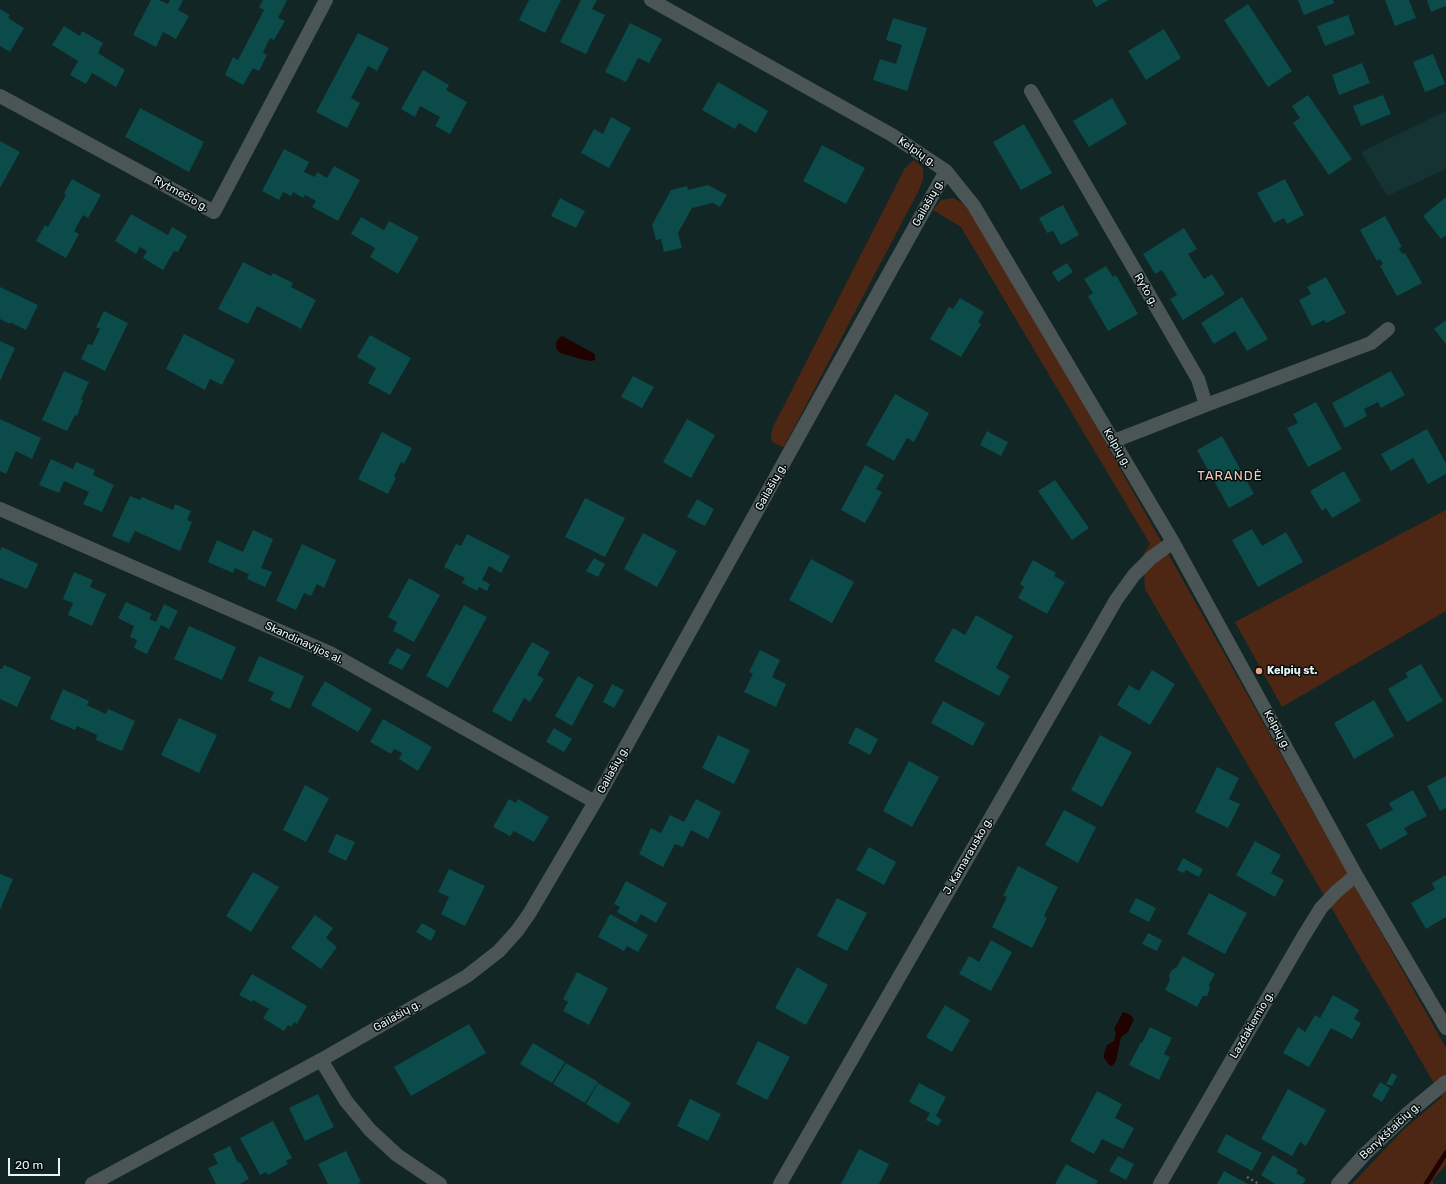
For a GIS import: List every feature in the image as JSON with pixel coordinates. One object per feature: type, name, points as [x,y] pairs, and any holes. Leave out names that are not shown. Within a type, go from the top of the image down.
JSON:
[{"type":"street","name":"Rytmečio g.","points":[[0,96],[214,212],[326,0]]},
{"type":"street","name":"Kelpių g.","points":[[651,0],[892,135],[946,171],[974,206],[1173,542],[1356,875],[1446,1028]]},
{"type":"street","name":"Ryto g.","points":[[1031,91],[1198,379],[1206,404]]},
{"type":"street","name":"Gailašių g.","points":[[92,1184],[321,1060],[467,976],[499,951],[517,931],[529,914],[595,802],[946,171]]},
{"type":"street","points":[[1114,441],[1206,404],[1371,343],[1388,329]]},
{"type":"street","name":"Skandinavijos al.","points":[[0,509],[332,654],[595,802]]},
{"type":"street","name":"J. Kamarausko g.","points":[[780,1184],[1116,600],[1134,575],[1151,558],[1173,542]]},
{"type":"street","name":"Lazdakiemio g.","points":[[1160,1184],[1306,931],[1322,908],[1336,892],[1356,875]]},
{"type":"street","points":[[321,1060],[346,1101],[370,1130],[397,1155],[440,1184]]},
{"type":"street","name":"Benykštaičių g.","points":[[1338,1184],[1364,1155],[1407,1114],[1446,1082]]},
{"type":"path","points":[[1247,1177],[1259,1184]]},
{"type":"shaded area","points":[[1446,111],[1446,169],[1387,196],[1361,152]]},
{"type":"shaded area","points":[[914,160],[923,168],[923,179],[919,190],[784,447],[778,445],[772,442],[771,436],[773,427],[905,168]]},
{"type":"shaded area","points":[[953,198],[961,202],[970,212],[1076,390],[1446,1048],[1446,1165],[1432,1180],[1434,1184],[1352,1184],[1403,1130],[1442,1097],[1145,589],[1143,555],[1150,544],[961,227],[933,210],[941,200]]},
{"type":"shaded area","points":[[562,336],[595,354],[595,360],[591,361],[581,359],[560,353],[556,348],[556,343]]},
{"type":"shaded area","points":[[1446,510],[1446,611],[1282,707],[1235,622]]},
{"type":"shaded area","points":[[1123,1012],[1129,1014],[1134,1019],[1128,1032],[1121,1037],[1116,1061],[1112,1066],[1109,1065],[1104,1058],[1104,1054],[1107,1045],[1114,1041],[1116,1033],[1114,1029]]},
{"type":"building","points":[[151,0],[159,0],[168,4],[170,0],[183,0],[178,10],[189,16],[176,39],[163,32],[156,47],[133,35]]},
{"type":"building","points":[[263,0],[287,0],[278,18],[285,21],[274,40],[270,38],[263,53],[267,55],[259,71],[253,68],[243,85],[225,75],[233,57],[238,60],[264,10],[259,7]]},
{"type":"building","points":[[529,0],[561,0],[545,33],[519,20]]},
{"type":"building","points":[[581,0],[597,0],[592,9],[605,15],[586,54],[560,42]]},
{"type":"building","points":[[1092,0],[1109,0],[1096,7]]},
{"type":"building","points":[[1298,0],[1333,0],[1334,3],[1304,15]]},
{"type":"building","points":[[1385,0],[1409,0],[1416,18],[1395,26]]},
{"type":"building","points":[[1427,0],[1446,0],[1446,6],[1431,12]]},
{"type":"building","points":[[1248,4],[1292,71],[1268,87],[1224,20]]},
{"type":"building","points":[[0,9],[10,15],[8,18],[24,28],[10,52],[0,46]]},
{"type":"building","points":[[1348,15],[1355,34],[1325,46],[1317,26]]},
{"type":"building","points":[[893,18],[927,28],[907,91],[873,80],[880,59],[896,64],[902,45],[886,40]]},
{"type":"building","points":[[630,23],[662,39],[649,63],[638,58],[626,82],[605,72]]},
{"type":"building","points":[[64,26],[80,36],[82,31],[103,43],[98,53],[125,70],[116,87],[92,73],[86,84],[70,75],[78,61],[52,45]]},
{"type":"building","points":[[1164,29],[1181,58],[1146,80],[1128,51]]},
{"type":"building","points":[[358,33],[389,48],[377,71],[368,66],[351,98],[360,103],[347,128],[316,112]]},
{"type":"building","points":[[1433,54],[1445,84],[1425,92],[1413,62]]},
{"type":"building","points":[[1362,63],[1370,83],[1339,95],[1332,75]]},
{"type":"building","points":[[423,70],[449,85],[446,90],[467,102],[450,134],[435,126],[440,117],[420,106],[415,117],[401,109]]},
{"type":"building","points":[[718,82],[768,111],[756,133],[739,123],[735,129],[702,110]]},
{"type":"building","points":[[1308,95],[1352,159],[1329,175],[1293,123],[1300,118],[1292,106]]},
{"type":"building","points":[[1383,95],[1391,114],[1361,126],[1353,106]]},
{"type":"building","points":[[1112,98],[1127,124],[1089,147],[1073,121]]},
{"type":"building","points":[[140,108],[204,142],[189,172],[125,137]]},
{"type":"building","points":[[611,117],[631,128],[609,168],[581,153],[594,129],[603,134]]},
{"type":"building","points":[[1024,124],[1052,173],[1021,190],[993,142]]},
{"type":"building","points":[[0,141],[20,152],[0,188]]},
{"type":"building","points":[[822,145],[865,168],[846,204],[803,181]]},
{"type":"building","points":[[284,149],[309,162],[304,172],[315,177],[317,172],[327,178],[334,166],[360,180],[338,221],[312,207],[316,201],[305,195],[303,198],[293,192],[291,196],[283,192],[279,200],[262,191]]},
{"type":"building","points":[[72,179],[101,195],[88,218],[83,215],[74,231],[79,234],[66,258],[36,241],[45,225],[48,227],[66,195],[64,193]]},
{"type":"building","points":[[1285,179],[1304,215],[1287,224],[1284,218],[1274,223],[1257,193]]},
{"type":"building","points":[[708,185],[727,195],[720,207],[713,203],[692,208],[678,233],[682,248],[664,252],[661,239],[656,240],[652,225],[671,190],[687,186],[688,190]]},
{"type":"building","points":[[1446,197],[1446,235],[1441,239],[1423,216]]},
{"type":"building","points":[[560,198],[585,211],[576,228],[551,216]]},
{"type":"building","points":[[1063,205],[1079,235],[1061,245],[1053,231],[1047,233],[1039,218]]},
{"type":"building","points":[[131,214],[168,235],[172,227],[187,236],[178,252],[174,251],[163,270],[143,258],[147,251],[140,247],[136,254],[115,241]]},
{"type":"building","points":[[1385,216],[1402,247],[1399,248],[1402,254],[1405,253],[1422,283],[1397,296],[1380,266],[1383,264],[1380,259],[1377,261],[1360,230]]},
{"type":"building","points":[[361,217],[384,230],[389,221],[419,237],[398,274],[370,257],[375,248],[351,234]]},
{"type":"building","points":[[1184,228],[1197,249],[1188,254],[1204,279],[1212,274],[1225,294],[1183,320],[1170,299],[1177,295],[1162,270],[1155,274],[1143,254]]},
{"type":"building","points":[[243,262],[271,276],[273,273],[293,283],[291,287],[316,300],[301,329],[257,306],[248,324],[218,309]]},
{"type":"building","points":[[1067,263],[1073,272],[1058,282],[1052,272]]},
{"type":"building","points":[[1106,266],[1113,277],[1116,275],[1138,314],[1108,331],[1088,296],[1093,293],[1084,279]]},
{"type":"building","points":[[1326,277],[1346,313],[1326,323],[1324,320],[1312,326],[1299,300],[1311,294],[1307,287]]},
{"type":"building","points":[[0,287],[38,305],[26,330],[0,319]]},
{"type":"building","points":[[1242,297],[1268,339],[1247,351],[1235,331],[1214,344],[1201,323]]},
{"type":"building","points":[[960,298],[984,312],[978,322],[981,324],[961,357],[930,339],[949,307],[953,309]]},
{"type":"building","points":[[104,311],[128,323],[105,371],[81,359],[88,344],[92,345],[100,329],[96,327]]},
{"type":"building","points":[[1446,320],[1446,344],[1434,329]]},
{"type":"building","points":[[184,334],[235,360],[222,385],[210,379],[205,390],[166,369]]},
{"type":"building","points":[[370,335],[411,358],[390,395],[368,383],[376,368],[357,357]]},
{"type":"building","points":[[0,341],[15,348],[0,381]]},
{"type":"building","points":[[64,371],[89,382],[81,399],[83,400],[77,416],[75,415],[67,431],[42,420]]},
{"type":"building","points":[[1391,371],[1405,395],[1381,408],[1378,402],[1364,409],[1367,416],[1345,428],[1332,403]]},
{"type":"building","points":[[633,376],[654,387],[642,408],[621,397]]},
{"type":"building","points":[[895,394],[929,413],[914,442],[907,438],[894,461],[866,445]]},
{"type":"building","points":[[1316,402],[1342,449],[1308,467],[1287,428],[1298,423],[1293,414]]},
{"type":"building","points":[[0,419],[41,438],[32,459],[16,451],[6,474],[0,471]]},
{"type":"building","points":[[687,419],[715,435],[691,478],[663,462]]},
{"type":"building","points":[[1427,429],[1446,463],[1446,474],[1428,484],[1413,458],[1391,471],[1381,454]]},
{"type":"building","points":[[987,431],[1008,442],[1001,456],[980,445]]},
{"type":"building","points":[[382,432],[412,448],[404,464],[401,462],[394,476],[396,478],[388,494],[358,479]]},
{"type":"building","points":[[1222,436],[1254,494],[1229,508],[1197,450]]},
{"type":"building","points":[[51,459],[73,469],[76,462],[95,470],[93,475],[114,485],[102,512],[83,504],[89,492],[64,481],[59,493],[39,485]]},
{"type":"building","points":[[865,465],[884,475],[876,489],[882,492],[865,523],[841,510]]},
{"type":"building","points":[[1344,471],[1361,501],[1332,518],[1326,508],[1322,511],[1310,491]]},
{"type":"building","points":[[1055,480],[1089,528],[1072,540],[1038,491]]},
{"type":"building","points":[[130,496],[140,500],[142,497],[173,510],[175,504],[191,511],[187,520],[192,522],[180,551],[135,531],[129,543],[112,536]]},
{"type":"building","points":[[585,498],[625,518],[605,557],[565,537]]},
{"type":"building","points":[[697,499],[714,509],[705,526],[687,517]]},
{"type":"building","points":[[1252,529],[1262,546],[1286,532],[1303,562],[1258,587],[1232,540]]},
{"type":"building","points":[[253,530],[273,539],[261,568],[272,572],[265,587],[247,579],[249,574],[235,568],[233,573],[208,562],[217,540],[243,552]]},
{"type":"building","points":[[643,533],[677,551],[657,587],[624,569]]},
{"type":"building","points":[[467,534],[510,556],[501,573],[489,566],[482,580],[490,584],[487,591],[479,587],[477,591],[462,583],[465,578],[444,567],[456,544],[461,546]]},
{"type":"building","points":[[302,544],[336,560],[324,588],[317,584],[311,596],[304,593],[296,610],[276,601]]},
{"type":"building","points":[[2,547],[38,564],[27,589],[0,578],[0,551]]},
{"type":"building","points":[[594,558],[605,564],[598,577],[586,571]]},
{"type":"building","points":[[811,559],[854,582],[832,623],[789,600]]},
{"type":"building","points":[[1033,560],[1056,573],[1054,576],[1065,582],[1047,614],[1018,598],[1024,587],[1020,584]]},
{"type":"building","points":[[74,572],[93,580],[90,587],[106,594],[92,626],[68,615],[73,603],[63,599]]},
{"type":"building","points":[[409,578],[440,595],[414,642],[393,631],[397,622],[388,617]]},
{"type":"building","points":[[126,602],[152,614],[149,619],[156,622],[164,604],[178,611],[169,629],[161,625],[147,654],[134,648],[137,640],[130,637],[134,626],[118,618]]},
{"type":"building","points":[[464,605],[487,617],[448,688],[426,676]]},
{"type":"building","points":[[976,615],[1013,636],[996,668],[1010,676],[999,696],[934,661],[953,628],[965,635]]},
{"type":"building","points":[[189,626],[236,647],[222,680],[174,659]]},
{"type":"building","points":[[532,642],[550,652],[537,675],[544,679],[530,702],[524,698],[511,722],[492,711]]},
{"type":"building","points":[[397,648],[411,655],[402,670],[388,663]]},
{"type":"building","points":[[760,650],[780,660],[772,677],[786,684],[776,707],[744,692],[753,674],[749,672]]},
{"type":"building","points":[[259,656],[304,676],[290,709],[270,700],[274,692],[248,681]]},
{"type":"building","points":[[1421,664],[1443,701],[1407,722],[1388,689],[1408,677],[1405,673]]},
{"type":"building","points":[[4,665],[31,677],[17,707],[0,699],[0,669],[2,669]]},
{"type":"building","points":[[1152,670],[1175,684],[1150,725],[1117,705],[1129,685],[1139,691]]},
{"type":"building","points":[[578,676],[594,685],[572,726],[555,716]]},
{"type":"building","points":[[325,681],[372,709],[358,732],[311,705]]},
{"type":"building","points":[[612,684],[624,690],[614,708],[603,702]]},
{"type":"building","points":[[63,689],[89,701],[87,705],[106,714],[108,709],[135,721],[122,751],[96,740],[97,735],[77,726],[75,730],[50,719]]},
{"type":"building","points":[[1374,700],[1394,736],[1354,759],[1334,723]]},
{"type":"building","points":[[943,701],[985,723],[973,746],[931,723]]},
{"type":"building","points":[[179,718],[217,735],[199,773],[161,755]]},
{"type":"building","points":[[383,719],[432,747],[418,771],[399,759],[402,753],[394,749],[391,754],[370,742]]},
{"type":"building","points":[[856,727],[878,739],[870,755],[848,743]]},
{"type":"building","points":[[554,728],[572,739],[564,752],[546,742]]},
{"type":"building","points":[[718,735],[750,750],[734,784],[702,768]]},
{"type":"building","points":[[1100,735],[1132,752],[1102,807],[1071,790]]},
{"type":"building","points":[[909,761],[939,777],[912,827],[883,811]]},
{"type":"building","points":[[1217,767],[1239,778],[1229,799],[1240,804],[1228,828],[1195,812]]},
{"type":"building","points":[[1446,776],[1446,808],[1440,811],[1427,786]]},
{"type":"building","points":[[305,785],[329,798],[306,842],[283,830]]},
{"type":"building","points":[[1413,790],[1427,816],[1404,828],[1408,834],[1380,850],[1366,824],[1393,810],[1389,803]]},
{"type":"building","points":[[509,799],[516,803],[518,799],[549,817],[534,842],[514,831],[510,836],[493,827]]},
{"type":"building","points":[[696,799],[721,812],[708,839],[691,830],[683,847],[675,844],[663,867],[639,854],[651,828],[661,833],[670,815],[684,822]]},
{"type":"building","points":[[1064,810],[1096,827],[1078,863],[1045,845]]},
{"type":"building","points":[[336,834],[355,842],[346,861],[328,852]]},
{"type":"building","points":[[1255,841],[1281,855],[1271,873],[1284,880],[1275,897],[1236,875]]},
{"type":"building","points":[[869,847],[896,862],[884,885],[856,870]]},
{"type":"building","points":[[1183,858],[1203,869],[1199,877],[1186,870],[1184,873],[1177,870]]},
{"type":"building","points":[[1018,866],[1058,887],[1044,916],[1047,918],[1032,948],[992,927],[1007,897],[1003,896]]},
{"type":"building","points":[[449,869],[485,886],[465,926],[441,914],[449,897],[438,892]]},
{"type":"building","points":[[253,872],[279,887],[251,932],[226,916]]},
{"type":"building","points":[[0,874],[13,879],[0,910]]},
{"type":"building","points":[[1446,875],[1446,917],[1426,929],[1411,903],[1435,889],[1432,883]]},
{"type":"building","points":[[626,881],[667,903],[656,923],[641,914],[636,923],[617,912],[620,907],[614,904]]},
{"type":"building","points":[[1209,893],[1247,913],[1225,954],[1187,934]]},
{"type":"building","points":[[837,898],[867,913],[847,951],[817,936]]},
{"type":"building","points":[[1136,898],[1156,908],[1149,922],[1129,912]]},
{"type":"building","points":[[610,914],[648,935],[638,952],[627,946],[624,951],[598,937]]},
{"type":"building","points":[[315,915],[333,928],[326,938],[337,947],[321,969],[291,948]]},
{"type":"building","points":[[422,923],[436,931],[431,941],[416,932]]},
{"type":"building","points":[[1148,933],[1162,940],[1157,951],[1142,944]]},
{"type":"building","points":[[991,940],[1012,952],[991,991],[959,974],[969,956],[979,962]]},
{"type":"building","points":[[1183,956],[1215,974],[1209,985],[1210,989],[1207,996],[1203,996],[1197,1007],[1165,990],[1170,980],[1169,975],[1172,970],[1177,967]]},
{"type":"building","points":[[797,967],[828,985],[806,1025],[775,1008]]},
{"type":"building","points":[[577,972],[608,988],[589,1025],[563,1011],[568,1002],[563,999]]},
{"type":"building","points":[[252,974],[307,1006],[297,1024],[294,1022],[291,1027],[288,1025],[284,1031],[263,1018],[269,1009],[253,1000],[252,1002],[239,995]]},
{"type":"building","points":[[1333,995],[1359,1010],[1354,1019],[1361,1023],[1352,1039],[1331,1028],[1309,1067],[1283,1053],[1298,1027],[1305,1032],[1315,1015],[1320,1018]]},
{"type":"building","points":[[945,1005],[970,1020],[952,1052],[926,1037]]},
{"type":"building","points":[[469,1024],[486,1053],[411,1096],[394,1067]]},
{"type":"building","points":[[1150,1027],[1172,1038],[1164,1054],[1170,1057],[1159,1080],[1129,1065]]},
{"type":"building","points":[[758,1041],[790,1057],[767,1100],[736,1084]]},
{"type":"building","points":[[533,1043],[565,1062],[552,1083],[520,1064]]},
{"type":"building","points":[[566,1063],[598,1082],[585,1103],[553,1084]]},
{"type":"building","points":[[1392,1073],[1397,1076],[1392,1086],[1386,1084]]},
{"type":"building","points":[[1380,1082],[1390,1088],[1382,1102],[1372,1096]]},
{"type":"building","points":[[598,1083],[631,1103],[618,1124],[586,1104]]},
{"type":"building","points":[[919,1083],[946,1097],[936,1116],[942,1120],[938,1126],[926,1120],[930,1113],[909,1102]]},
{"type":"building","points":[[1288,1089],[1326,1110],[1306,1146],[1300,1142],[1292,1156],[1261,1139]]},
{"type":"building","points":[[1097,1091],[1122,1104],[1115,1118],[1134,1128],[1123,1149],[1102,1139],[1094,1154],[1070,1141]]},
{"type":"building","points":[[318,1094],[334,1127],[305,1141],[289,1108]]},
{"type":"building","points":[[690,1099],[721,1114],[708,1141],[677,1126]]},
{"type":"building","points":[[273,1121],[292,1158],[286,1161],[288,1164],[268,1175],[266,1172],[260,1175],[240,1138]]},
{"type":"building","points":[[1226,1134],[1262,1153],[1252,1171],[1217,1152]]},
{"type":"building","points":[[230,1146],[238,1163],[240,1162],[249,1179],[240,1184],[216,1184],[208,1168],[218,1164],[213,1154]]},
{"type":"building","points":[[859,1149],[889,1164],[879,1184],[841,1184]]},
{"type":"building","points":[[346,1151],[361,1182],[358,1184],[328,1184],[318,1164]]},
{"type":"building","points":[[1273,1155],[1298,1170],[1296,1173],[1306,1179],[1303,1184],[1275,1184],[1261,1175]]},
{"type":"building","points":[[1118,1156],[1134,1164],[1126,1180],[1109,1171]]},
{"type":"building","points":[[1066,1164],[1098,1181],[1096,1184],[1055,1184]]},
{"type":"building","points":[[1224,1171],[1248,1184],[1217,1184]]},
{"type":"waterway","name":"TARANDĖ","points":[[1426,1184],[1446,1153]]},
{"type":"place","name":"Kelpių st.","points":[[1259,671]]},
{"type":"district","name":"TARANDĖ","points":[[1230,476]]}]
